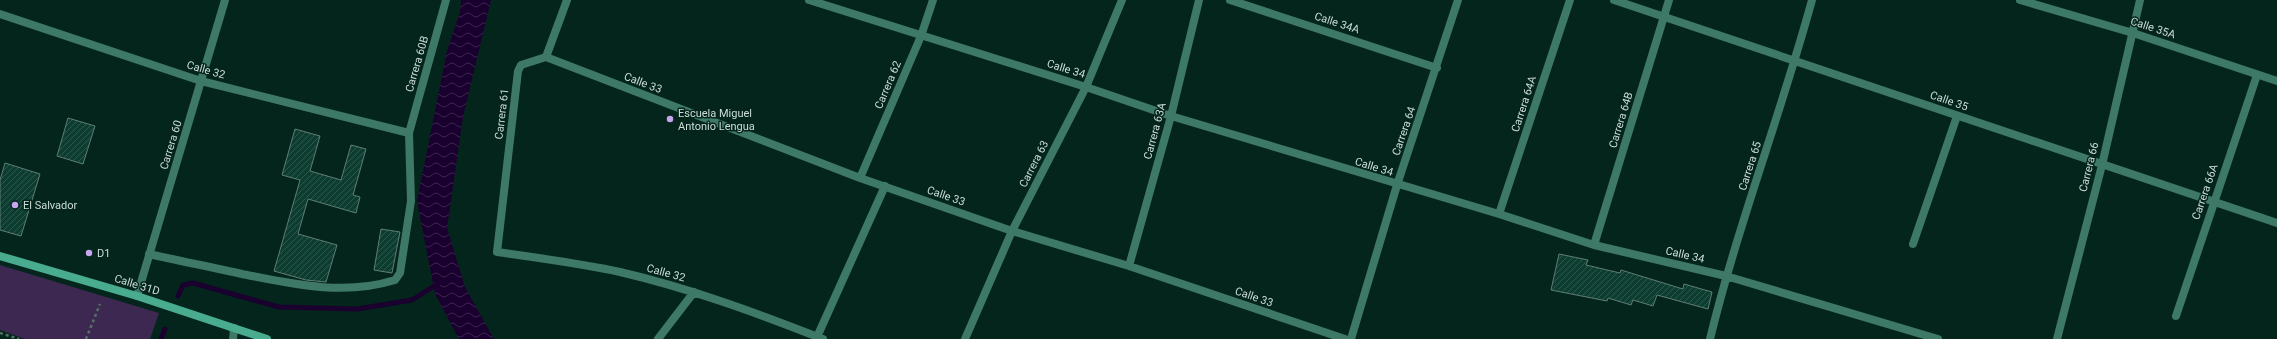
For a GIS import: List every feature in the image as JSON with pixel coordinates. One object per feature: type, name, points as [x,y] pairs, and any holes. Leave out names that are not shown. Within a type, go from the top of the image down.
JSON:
[{"type":"street","name":"Carrera 60","points":[[137,296],[225,0]]},
{"type":"street","name":"Carrera 60B","points":[[149,254],[291,284],[329,289],[380,285],[395,280],[400,273],[411,201],[409,134],[446,0]]},
{"type":"street","points":[[546,57],[567,0]]},
{"type":"street","name":"Calle 34","points":[[809,0],[1086,87],[1171,116],[1397,185],[1499,214],[1594,245],[1726,276],[1938,339]]},
{"type":"street","name":"Carrera 62","points":[[860,178],[921,36],[933,0]]},
{"type":"street","name":"Carrera 63","points":[[965,339],[1012,231],[1086,87],[1122,0]]},
{"type":"street","name":"Carrera 63A","points":[[1129,266],[1171,116],[1199,0]]},
{"type":"street","name":"Calle 34A","points":[[1230,0],[1437,68]]},
{"type":"street","name":"Carrera 64","points":[[1351,339],[1397,185],[1437,68],[1458,0]]},
{"type":"street","name":"Carrera 64A","points":[[1499,214],[1570,0]]},
{"type":"street","name":"Calle 35","points":[[1614,0],[2277,224]]},
{"type":"street","name":"Carrera 64B","points":[[1594,245],[1669,0]]},
{"type":"street","name":"Carrera 65","points":[[1710,339],[1726,276],[1795,60],[1812,0]]},
{"type":"street","name":"Calle 35A","points":[[2020,0],[2133,33],[2277,81]]},
{"type":"street","name":"Carrera 66","points":[[2057,339],[2102,165],[2140,0]]},
{"type":"street","name":"Calle 32","points":[[0,14],[201,81],[409,134]]},
{"type":"street","name":"Calle 33","points":[[546,57],[860,178],[1012,231],[1129,266],[1345,339]]},
{"type":"street","name":"Carrera 61","points":[[497,252],[518,71],[521,65],[546,57]]},
{"type":"street","name":"Carrera 66A","points":[[2176,316],[2257,75]]},
{"type":"street","points":[[1913,244],[1956,116]]},
{"type":"street","points":[[820,338],[885,186]]},
{"type":"street","name":"Calle 32","points":[[497,252],[574,263],[620,272],[694,292],[820,338]]},
{"type":"street","name":"Calle 31D","points":[[0,256],[137,296],[267,339]]},
{"type":"street","points":[[658,339],[694,292]]},
{"type":"street","points":[[233,339],[234,328]]},
{"type":"path","points":[[86,339],[100,304]]},
{"type":"path","points":[[0,333],[19,339]]},
{"type":"shaded area","points":[[0,265],[159,313],[150,339],[25,339],[0,330]]},
{"type":"water","points":[[461,0],[491,0],[463,117],[447,228],[465,287],[494,339],[459,339],[435,294],[417,201],[447,51],[460,12]]},
{"type":"building","points":[[68,118],[95,126],[83,164],[57,156]]},
{"type":"building","points":[[295,129],[320,136],[310,171],[341,180],[351,145],[366,149],[353,195],[360,197],[356,213],[308,199],[298,234],[337,245],[326,282],[306,280],[274,271],[300,180],[282,175]]},
{"type":"building","name":"El Salvador","points":[[5,163],[40,174],[21,236],[0,230],[0,180]]},
{"type":"building","points":[[381,229],[400,232],[392,273],[374,270]]},
{"type":"building","points":[[1559,254],[1588,260],[1586,265],[1620,273],[1621,270],[1683,289],[1684,284],[1712,292],[1708,309],[1657,295],[1653,306],[1633,300],[1631,305],[1608,298],[1607,301],[1551,290]]},
{"type":"waterway","points":[[178,296],[183,285],[193,283],[279,307],[357,309],[412,300],[439,283]]},
{"type":"waterway","points":[[161,339],[165,329]]},
{"type":"place","name":"Escuela Miguel Antonio Lengua","points":[[670,119]]},
{"type":"place","name":"El Salvador","points":[[15,205]]},
{"type":"place","name":"D1","points":[[89,253]]}]
